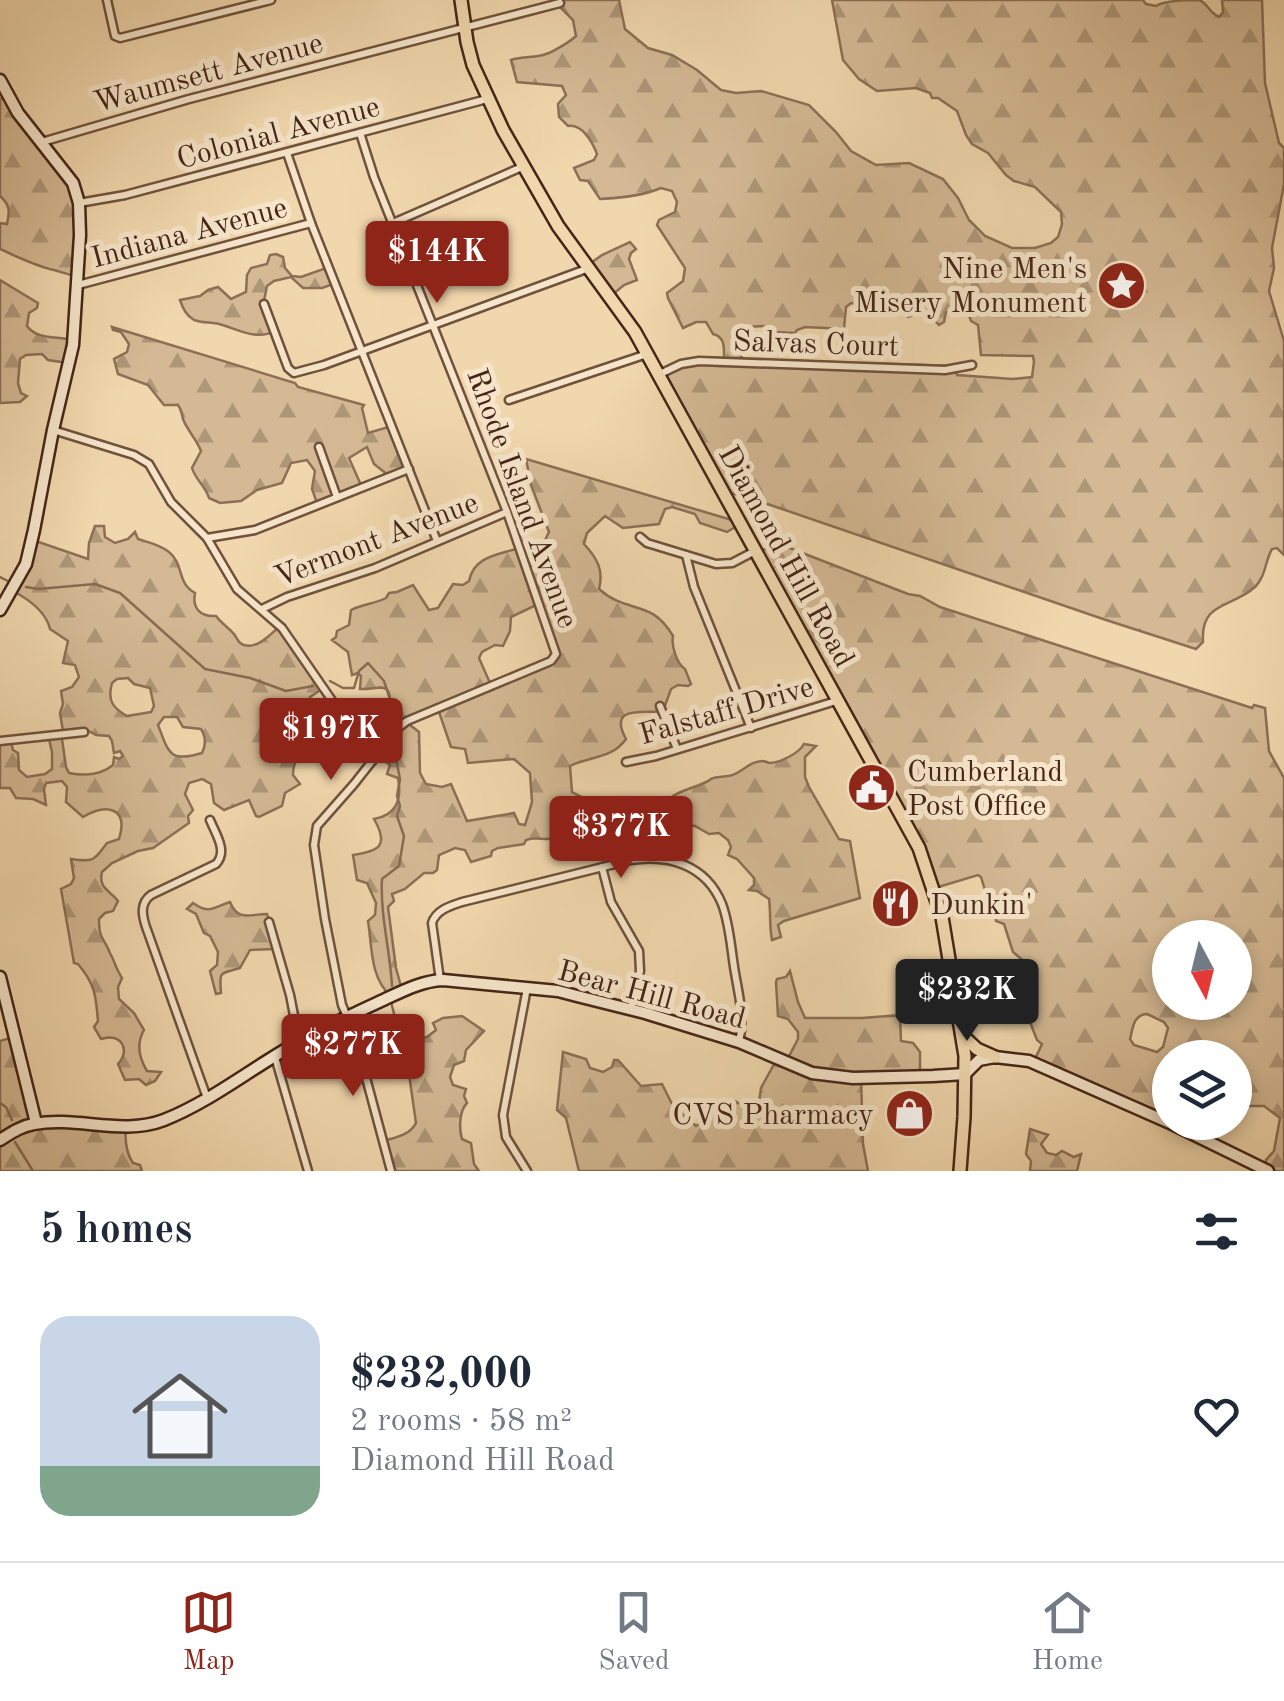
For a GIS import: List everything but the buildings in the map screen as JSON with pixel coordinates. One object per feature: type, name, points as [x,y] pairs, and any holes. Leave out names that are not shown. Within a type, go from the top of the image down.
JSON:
[{"type":"main road","name":"Diamond Hill Road","points":[[461,0],[473,65],[487,99],[558,226],[626,318],[659,374],[910,829],[929,873],[944,930],[962,1036],[965,1074],[960,1171]]},
{"type":"main road","points":[[962,1036],[977,1049],[996,1056]]},
{"type":"street","points":[[107,0],[115,36],[120,38],[271,0]]},
{"type":"street","name":"Waumsett Avenue","points":[[42,142],[560,4]]},
{"type":"street","points":[[0,80],[18,113],[72,183],[79,204],[73,346],[26,564],[0,610]]},
{"type":"street","name":"Colonial Avenue","points":[[79,204],[487,99]]},
{"type":"street","name":"Rhode Island Avenue","points":[[360,133],[374,178],[507,512],[556,654],[551,661],[407,720],[373,760]]},
{"type":"street","points":[[287,153],[437,541]]},
{"type":"street","points":[[393,223],[523,166]]},
{"type":"street","name":"Indiana Avenue","points":[[78,285],[311,223]]},
{"type":"street","points":[[264,304],[288,368],[294,372],[324,366],[590,268]]},
{"type":"street","points":[[509,400],[646,352]]},
{"type":"street","name":"Salvas Court","points":[[659,374],[680,364],[699,362],[945,370],[972,365]]},
{"type":"street","points":[[53,430],[142,460],[154,470],[165,494],[207,538],[230,580],[291,640],[373,760],[317,826],[314,861],[342,1004],[361,1058],[391,1171]]},
{"type":"street","points":[[319,447],[338,497]]},
{"type":"street","points":[[207,538],[254,530],[410,468]]},
{"type":"street","name":"Vermont Avenue","points":[[262,609],[376,568],[507,512]]},
{"type":"street","points":[[640,537],[686,556],[724,565],[756,550]]},
{"type":"street","points":[[686,556],[694,587],[751,728]]},
{"type":"street","name":"Falstaff Drive","points":[[626,762],[838,701]]},
{"type":"street","points":[[660,706],[678,749]]},
{"type":"street","points":[[0,741],[84,732]]},
{"type":"street","points":[[207,1098],[142,910],[151,895],[220,860],[222,850],[210,820]]},
{"type":"street","points":[[440,980],[432,923],[442,910],[602,867],[650,857],[669,859],[698,873],[714,890],[726,919],[743,1021],[739,1042]]},
{"type":"street","points":[[602,867],[611,902],[639,951],[640,971],[631,1010]]},
{"type":"street","points":[[269,922],[300,1042]]},
{"type":"street","points":[[0,978],[36,1123]]},
{"type":"street","name":"Bear Hill Road","points":[[0,1140],[36,1123],[152,1124],[207,1098],[347,1017],[424,982],[440,980],[558,992],[631,1010],[739,1042],[824,1076],[965,1074]]},
{"type":"street","points":[[527,988],[503,1115],[506,1136],[527,1171]]},
{"type":"street","points":[[274,1056],[308,1171]]},
{"type":"street","points":[[965,1074],[975,1062],[996,1056],[1029,1061],[1265,1170]]},
{"type":"green space","points":[[553,0],[619,0],[625,29],[648,48],[672,55],[721,90],[761,91],[809,105],[851,151],[876,165],[909,163],[943,179],[969,220],[985,236],[1012,248],[1035,248],[1058,237],[1061,212],[1035,187],[1014,181],[988,153],[972,144],[957,111],[938,98],[916,88],[877,91],[859,79],[843,60],[832,0],[1143,0],[1156,6],[1199,0],[1219,17],[1223,12],[1222,0],[1262,0],[1265,83],[1279,143],[1284,148],[1284,184],[1269,291],[1284,341],[1284,555],[1277,548],[1272,549],[1255,587],[1212,612],[1203,629],[1203,642],[1196,649],[726,492],[660,370],[684,361],[724,358],[722,340],[706,322],[683,328],[668,298],[667,293],[683,281],[685,268],[657,225],[675,212],[677,202],[672,191],[661,188],[600,199],[588,181],[580,180],[574,168],[594,160],[597,154],[582,131],[568,126],[559,117],[558,104],[566,95],[562,86],[517,82],[511,60],[542,55],[566,43],[576,36],[573,20]],"holes":[[[851,303],[875,307],[882,313],[902,309],[908,317],[925,315],[939,325],[946,312],[959,309],[968,313],[978,325],[981,355],[1033,356],[1032,377],[957,375],[955,366],[741,359],[745,327],[765,326],[773,332],[795,333],[805,327],[844,329],[846,307]]]},
{"type":"green space","points":[[7,96],[74,182],[78,275],[40,266],[0,249],[0,223],[7,224],[9,215],[0,196],[0,99]]},
{"type":"green space","points":[[630,242],[636,249],[629,259],[637,280],[612,295],[588,265]]},
{"type":"green space","points":[[270,255],[283,257],[292,276],[301,277],[329,267],[336,283],[303,288],[291,277],[267,286],[264,301],[275,331],[268,334],[197,321],[185,312],[180,300],[208,290],[218,287],[231,299],[246,292],[251,268],[267,264]]},
{"type":"green space","points":[[0,280],[38,303],[29,313],[27,326],[31,330],[42,336],[72,340],[68,363],[48,360],[42,354],[20,359],[18,383],[21,393],[27,396],[20,402],[0,403]]},
{"type":"green space","points":[[112,327],[364,405],[368,433],[392,426],[407,466],[388,475],[374,464],[367,447],[349,458],[361,485],[317,503],[312,489],[315,471],[307,460],[291,463],[282,483],[257,490],[241,501],[220,503],[209,498],[192,468],[201,451],[178,405],[164,405],[148,385],[118,374],[114,359],[127,352],[129,344]]},
{"type":"green space","points":[[526,459],[742,523],[727,532],[700,523],[695,514],[672,507],[665,509],[659,524],[623,528],[605,516],[587,533],[584,544],[598,565],[599,589],[620,602],[648,611],[665,624],[691,684],[671,689],[663,711],[625,716],[621,728],[626,739],[614,750],[570,766],[572,792],[595,804],[610,803],[614,811],[609,817],[611,826],[591,834],[577,832],[526,840],[471,862],[465,850],[455,848],[439,855],[433,873],[424,873],[392,894],[394,901],[388,907],[402,990],[390,995],[379,980],[371,950],[368,921],[375,915],[376,903],[367,883],[357,880],[353,855],[379,846],[381,836],[374,819],[393,810],[398,799],[398,778],[387,774],[390,765],[377,755],[372,757],[356,733],[390,709],[390,699],[383,688],[360,689],[361,676],[352,675],[348,652],[332,640],[337,631],[349,625],[351,610],[413,585],[429,610],[438,608],[453,584],[469,581],[481,561],[519,548],[523,552],[544,542],[549,532],[531,485]],"holes":[[[536,605],[555,656],[490,683],[479,658],[482,652],[495,645],[503,646],[511,617]],[[437,706],[451,747],[465,749],[468,763],[514,759],[530,773],[532,802],[525,825],[519,824],[514,813],[467,821],[451,784],[426,784],[420,773],[419,732],[406,722]]]},
{"type":"green space","points":[[95,526],[104,526],[105,537],[115,543],[135,532],[138,539],[166,550],[177,562],[185,584],[195,593],[199,611],[216,616],[240,643],[249,646],[279,627],[324,688],[310,697],[308,704],[291,712],[294,731],[298,736],[307,736],[313,749],[296,762],[293,775],[300,784],[285,793],[282,806],[259,817],[249,800],[224,810],[214,803],[211,784],[202,779],[189,783],[185,794],[193,810],[188,816],[189,823],[153,848],[112,863],[102,872],[103,886],[118,901],[113,911],[99,919],[101,935],[122,978],[119,999],[144,1030],[140,1051],[147,1071],[161,1072],[146,1085],[139,1079],[125,1080],[118,1064],[124,1053],[122,1044],[114,1038],[101,1039],[94,1027],[98,1021],[95,997],[88,978],[74,963],[61,889],[74,878],[71,859],[94,858],[107,843],[119,839],[121,820],[107,809],[83,817],[66,802],[67,787],[62,781],[46,783],[46,805],[16,798],[10,788],[0,788],[0,739],[10,738],[18,753],[19,770],[27,777],[52,769],[48,735],[61,732],[69,773],[98,773],[113,765],[114,757],[123,756],[120,751],[114,753],[109,736],[87,730],[63,731],[61,691],[72,687],[79,677],[75,665],[63,663],[68,641],[50,629],[36,606],[13,591],[33,540],[88,559]],"holes":[[[128,678],[150,688],[154,706],[151,712],[127,716],[112,703],[112,683]],[[164,717],[177,717],[183,727],[201,729],[205,741],[202,753],[183,757],[172,753],[158,725]]]},
{"type":"green space","points":[[787,547],[940,607],[1252,708],[1265,708],[1269,751],[1284,778],[1284,1171],[1266,1168],[1266,1160],[1274,1151],[1280,1118],[1264,1106],[1252,1106],[1252,1040],[1165,1040],[1168,1028],[1160,1020],[1252,1020],[1252,920],[1152,920],[1152,1016],[1147,1014],[1136,1019],[1130,1039],[1134,1045],[1152,1050],[1152,1114],[1035,1059],[1042,1044],[1028,1017],[1033,1012],[1026,963],[1013,952],[1004,924],[996,921],[981,877],[935,888],[758,550]]},
{"type":"green space","points":[[804,744],[816,746],[805,757],[805,777],[839,839],[850,841],[860,898],[784,921],[778,925],[781,937],[772,940],[769,899],[749,890],[754,878],[728,855],[728,840],[695,826],[663,823],[664,812],[670,799],[681,792],[712,778],[733,775],[755,762],[785,759]]},
{"type":"green space","points":[[230,902],[241,915],[267,914],[276,944],[274,949],[250,950],[240,968],[222,974],[221,993],[216,994],[210,971],[217,965],[218,952],[196,914],[187,909],[193,903],[208,909]]},
{"type":"green space","points":[[790,971],[805,1018],[900,1015],[901,1041],[913,1043],[920,1052],[920,1073],[861,1076],[863,1144],[868,1171],[579,1171],[566,1118],[557,1110],[563,1052],[586,1059],[590,1068],[603,1072],[618,1060],[641,1086],[662,1084],[673,1106],[696,1126],[735,1101],[747,1105],[759,1102],[761,1088],[778,1057],[787,1060],[798,1032],[788,1019],[778,1016],[776,982]]},
{"type":"green space","points":[[462,1016],[484,1031],[466,1050],[464,1061],[454,1065],[450,1077],[453,1085],[466,1089],[461,1135],[471,1143],[479,1171],[391,1171],[384,1141],[406,1133],[416,1123],[409,1074],[399,1068],[392,1032],[394,1021],[401,1020],[404,1028],[412,1028],[418,1038],[436,1030],[433,1023],[443,1018]]},
{"type":"green space","points":[[16,1036],[36,1119],[126,1123],[128,1154],[142,1171],[0,1171],[0,1041]]},
{"type":"green space","points":[[1030,1129],[1048,1135],[1041,1144],[1047,1153],[1056,1155],[1062,1151],[1074,1157],[1081,1154],[1077,1171],[1030,1171],[1031,1161],[1026,1154]]},
{"type":"waterway","points":[[0,577],[10,582]]},
{"type":"waterway","points":[[26,587],[95,584],[120,593],[205,669],[250,678],[286,691],[313,686]]},
{"type":"waterway","points":[[330,681],[343,688],[354,688],[359,671],[368,663],[384,681],[391,702],[373,713],[386,732]]},
{"type":"waterway","points":[[392,986],[382,879],[399,866],[404,836],[397,816],[400,779],[393,744]]},
{"type":"waterway","points":[[391,1002],[397,1025]]},
{"type":"waterway","points":[[0,1103],[12,1120]]},
{"type":"waterway","points":[[15,1142],[33,1171]]},
{"type":"place","name":"Nine Men's Misery Monument","points":[[1122,285]]},
{"type":"place","name":"Cumberland Post Office","points":[[872,788]]},
{"type":"place","name":"Dunkin'","points":[[895,904]]},
{"type":"place","name":"CVS Pharmacy","points":[[909,1114]]}]
